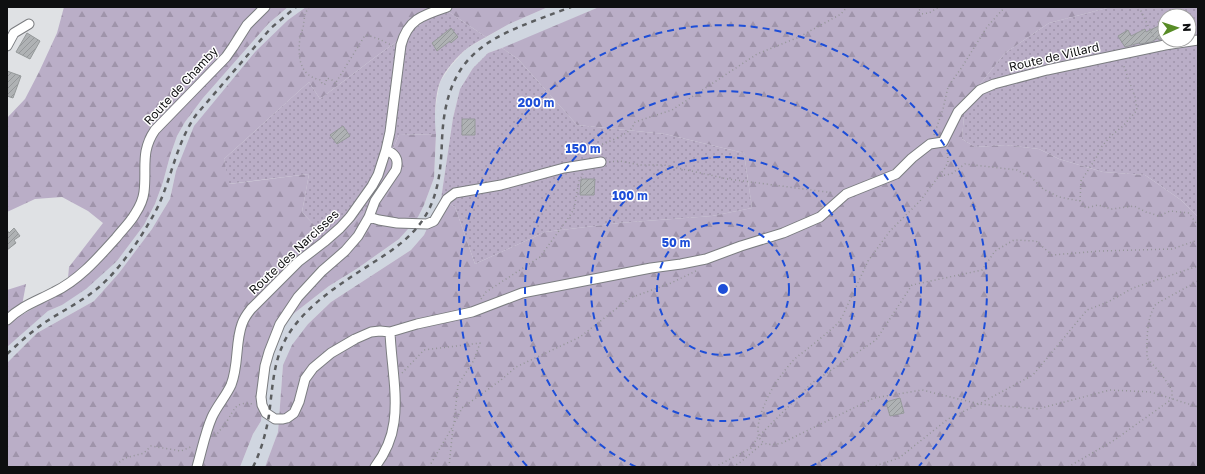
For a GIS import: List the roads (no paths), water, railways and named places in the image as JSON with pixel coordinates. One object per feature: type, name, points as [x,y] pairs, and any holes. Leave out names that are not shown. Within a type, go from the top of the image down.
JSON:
[{"type":"street","name":"Route de Chamby","points":[[7,320],[16,311],[55,292],[73,280],[88,268],[131,221],[142,202],[144,192],[145,155],[149,139],[155,130],[226,56],[247,25],[265,7]]},
{"type":"street","name":"Route des Narcisses","points":[[197,467],[213,416],[231,385],[238,356],[240,332],[245,316],[298,262],[324,242],[350,217],[365,196],[378,174],[386,150],[391,126],[401,46],[404,35],[420,18],[447,7]]},
{"type":"street","points":[[7,46],[14,33],[29,24]]},
{"type":"street","name":"Route de Villard","points":[[390,332],[417,324],[472,312],[522,292],[706,259],[783,233],[820,217],[846,194],[896,174],[912,158],[930,144],[943,142],[958,112],[980,90],[994,84],[1017,78],[1120,54],[1198,40]]},
{"type":"street","points":[[375,467],[384,452],[394,422],[394,388],[390,332],[380,331],[366,334],[343,345],[324,358],[309,374],[294,412],[287,418],[275,418],[266,413],[262,405],[261,397],[265,366],[280,324],[298,297],[322,271],[352,244],[369,217],[375,201],[396,170],[397,158],[394,154],[386,150]]},
{"type":"street","points":[[369,217],[397,223],[428,224],[434,221],[448,199],[455,193],[501,185],[564,168],[593,163]]},
{"type":"railway","points":[[7,354],[39,326],[85,298],[98,288],[127,257],[145,230],[157,208],[182,141],[196,115],[271,28],[296,7]]},
{"type":"railway","points":[[253,467],[261,448],[269,415],[277,360],[292,329],[310,309],[330,292],[402,243],[419,225],[429,209],[438,180],[446,108],[453,84],[465,64],[480,49],[498,37],[519,27],[571,7]]}]
